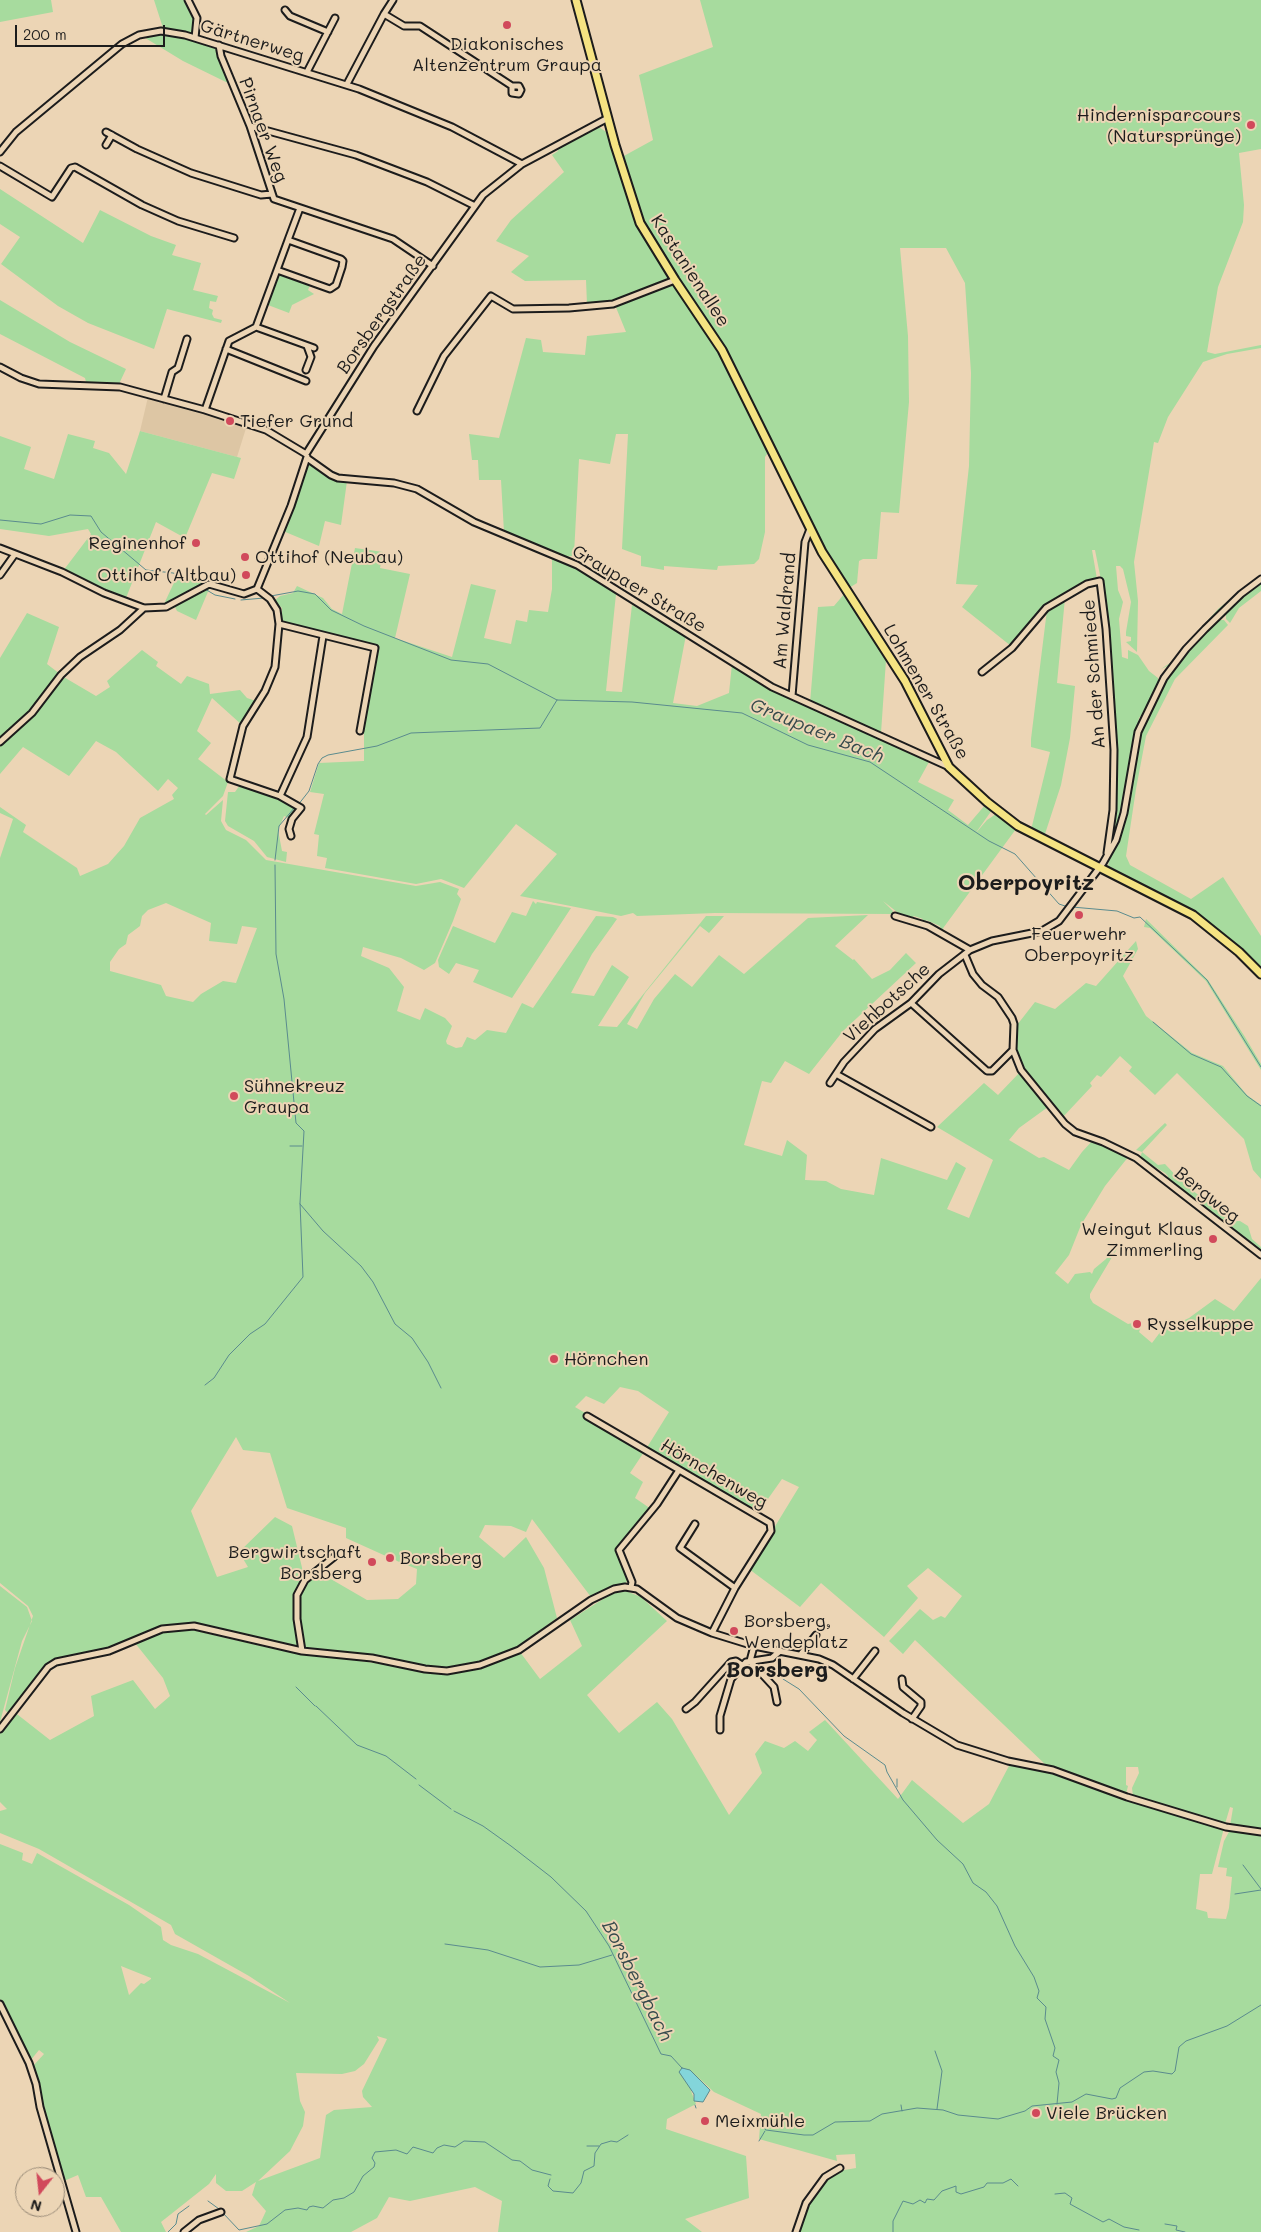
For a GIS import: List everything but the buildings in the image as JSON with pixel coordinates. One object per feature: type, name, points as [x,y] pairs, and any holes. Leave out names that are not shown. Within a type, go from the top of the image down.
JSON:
[{"type":"main road","name":"Kastanienallee","points":[[577,0],[608,118],[640,223],[675,280],[722,350],[764,435]]},
{"type":"main road","name":"Lohmener Straße","points":[[764,435],[822,552],[905,681],[949,767],[986,802],[1018,826],[1193,915],[1239,952],[1261,974]]},
{"type":"street","points":[[188,0],[197,18],[195,38]]},
{"type":"street","points":[[347,84],[373,32],[393,0]]},
{"type":"street","points":[[285,10],[290,16],[328,32]]},
{"type":"street","points":[[384,14],[404,26],[420,26],[512,86]]},
{"type":"street","points":[[307,72],[335,18]]},
{"type":"street","name":"Gärtnerweg","points":[[0,152],[16,132],[122,44],[139,35],[161,31],[195,38],[347,84],[452,127],[522,164]]},
{"type":"street","name":"Pirnaer Weg","points":[[219,45],[221,56],[250,126],[272,194],[277,200],[393,239],[433,266]]},
{"type":"street","name":"Borsbergstraße","points":[[257,589],[291,506],[306,456],[346,388],[475,206],[493,186],[522,164],[608,118]]},
{"type":"street","points":[[250,126],[356,155],[427,182],[475,206]]},
{"type":"street","points":[[106,132],[161,161],[191,173],[261,195],[272,194]]},
{"type":"street","points":[[106,145],[112,135]]},
{"type":"street","points":[[0,166],[52,197],[71,168],[75,167],[151,209],[178,221],[234,238]]},
{"type":"street","points":[[206,410],[226,349],[232,339],[256,327],[300,208]]},
{"type":"street","points":[[277,270],[330,289],[336,286],[342,267],[341,260],[288,240]]},
{"type":"street","points":[[418,411],[444,356],[491,296],[513,309],[569,308],[613,304],[675,280]]},
{"type":"street","points":[[256,327],[314,348]]},
{"type":"street","points":[[164,399],[172,372],[178,368],[187,339]]},
{"type":"street","points":[[306,346],[311,357],[306,370]]},
{"type":"street","points":[[226,349],[306,381]]},
{"type":"street","name":"Graupaer Straße","points":[[0,366],[21,378],[39,384],[113,386],[206,410],[266,430],[338,478],[394,483],[417,489],[474,522],[577,564],[673,626],[792,696],[949,767]]},
{"type":"street","name":"Am Waldrand","points":[[792,696],[805,542],[810,529]]},
{"type":"street","points":[[0,548],[62,572],[104,593],[144,608],[166,607],[209,584],[244,594],[257,589],[276,606],[279,624],[273,674],[243,726],[230,779],[280,796],[301,808],[292,819],[289,829],[291,836]]},
{"type":"street","points":[[0,574],[15,554]]},
{"type":"street","points":[[895,916],[928,926],[970,950],[992,941],[1042,930],[1059,921],[1099,867],[1116,840],[1122,821],[1138,732],[1164,678],[1186,649],[1205,629],[1241,594],[1261,579]]},
{"type":"street","name":"An der Schmiede","points":[[982,672],[1012,648],[1046,608],[1087,584],[1100,581],[1106,628],[1114,750],[1113,810],[1106,856]]},
{"type":"street","points":[[0,742],[32,713],[61,675],[80,657],[120,630],[144,608]]},
{"type":"street","points":[[279,624],[376,648],[360,730]]},
{"type":"street","points":[[280,796],[307,737],[323,636]]},
{"type":"street","name":"Viehbotsche","points":[[830,1083],[844,1062],[870,1033],[911,1003],[939,974],[970,950]]},
{"type":"street","points":[[911,1003],[987,1071],[992,1071],[1013,1050],[1014,1024],[1003,1002],[982,985],[973,974],[965,955]]},
{"type":"street","name":"Bergweg","points":[[1013,1050],[1021,1070],[1065,1124],[1075,1132],[1103,1142],[1136,1158],[1261,1255]]},
{"type":"street","points":[[836,1074],[931,1127]]},
{"type":"street","name":"Hörnchenweg","points":[[587,1416],[770,1523],[771,1531],[735,1588],[712,1633]]},
{"type":"street","points":[[631,1587],[632,1582],[619,1550],[657,1504],[679,1470]]},
{"type":"street","points":[[695,1524],[680,1548],[735,1588]]},
{"type":"street","points":[[302,1650],[297,1619],[297,1595],[305,1580],[334,1557]]},
{"type":"street","points":[[0,1729],[48,1667],[56,1662],[109,1651],[162,1629],[194,1626],[302,1650],[372,1658],[433,1670],[468,1668],[519,1650],[558,1621],[614,1588],[631,1587],[637,1589],[677,1618],[712,1633],[754,1646],[801,1654],[833,1665],[912,1718],[957,1745],[1007,1761],[1072,1776],[1127,1797],[1226,1827],[1261,1832]]},
{"type":"street","points":[[801,1654],[809,1639],[816,1636]]},
{"type":"street","points":[[750,1661],[754,1646]]},
{"type":"street","points":[[720,1730],[720,1716],[731,1679],[742,1665],[750,1661],[772,1658],[780,1651]]},
{"type":"street","points":[[853,1679],[875,1651]]},
{"type":"street","points":[[686,1709],[695,1702],[730,1663],[736,1661],[742,1665]]},
{"type":"street","points":[[750,1661],[774,1687],[777,1702]]},
{"type":"street","points":[[902,1679],[903,1687],[921,1702],[912,1718]]},
{"type":"street","points":[[0,2004],[32,2070],[76,2232]]},
{"type":"street","points":[[796,2232],[806,2204],[825,2177],[840,2168]]},
{"type":"street","points":[[184,2232],[199,2220],[221,2212]]},
{"type":"shaded area","points":[[148,397],[247,425],[237,457],[140,431]]},
{"type":"green space","points":[[0,0],[51,0],[53,12],[0,22]]},
{"type":"green space","points":[[154,0],[186,0],[195,18],[194,34],[163,28]]},
{"type":"green space","points":[[700,0],[1261,0],[1261,149],[1239,153],[1244,205],[1243,222],[1218,287],[1207,352],[1215,354],[1261,345],[1261,348],[1227,354],[1203,362],[1168,417],[1158,443],[1154,442],[1134,562],[1138,601],[1137,652],[1126,642],[1131,641],[1131,637],[1126,636],[1126,632],[1131,602],[1123,569],[1120,566],[1116,566],[1118,590],[1123,602],[1119,619],[1122,657],[1128,659],[1128,650],[1138,655],[1149,671],[1158,678],[1159,684],[1147,709],[1139,718],[1123,813],[1110,848],[1116,815],[1117,795],[1115,793],[1101,580],[1095,550],[1092,550],[1097,579],[1044,607],[1011,646],[962,607],[978,585],[956,584],[969,466],[971,373],[965,283],[946,248],[900,248],[908,336],[909,402],[899,513],[881,512],[877,559],[863,559],[859,561],[857,583],[849,588],[825,551],[724,349],[674,275],[642,221],[622,157],[653,140],[639,75],[713,47]]},
{"type":"green space","points":[[160,33],[174,34],[209,44],[216,49],[230,84],[183,61],[142,36]]},
{"type":"green space","points":[[599,127],[609,134],[638,225],[672,279],[614,302],[587,304],[586,280],[525,281],[511,272],[529,256],[496,241],[511,220],[564,172],[552,155],[558,151],[557,148]]},
{"type":"green space","points":[[0,189],[83,243],[100,210],[151,236],[176,245],[172,255],[201,263],[193,290],[218,296],[216,302],[210,301],[209,308],[213,310],[214,318],[222,320],[221,323],[167,309],[154,349],[88,323],[58,306],[1,264],[20,237],[0,224]]},
{"type":"green space","points":[[281,275],[310,285],[308,290],[314,294],[292,305],[289,313],[268,305]]},
{"type":"green space","points":[[674,284],[720,351],[769,451],[765,457],[765,532],[759,559],[754,564],[718,566],[717,570],[664,566],[664,570],[641,566],[641,556],[622,549],[628,434],[616,434],[610,464],[579,459],[574,554],[572,556],[565,557],[504,532],[501,480],[479,480],[478,460],[472,460],[469,434],[499,438],[526,338],[541,340],[543,352],[585,355],[587,336],[626,332],[615,305]]},
{"type":"green space","points":[[0,300],[70,342],[126,369],[119,384],[86,382],[85,378],[0,334]]},
{"type":"green space","points":[[140,431],[241,458],[234,479],[212,473],[185,538],[156,522],[126,598],[104,591],[63,571],[91,534],[88,529],[49,536],[0,529],[0,436],[31,447],[24,469],[54,479],[68,434],[95,441],[93,448],[109,453],[126,474]]},
{"type":"green space","points":[[308,463],[334,479],[347,481],[341,525],[325,521],[319,546],[283,531],[297,500]]},
{"type":"green space","points":[[355,548],[383,552],[380,568],[410,574],[395,638],[452,657],[471,584],[496,590],[484,638],[511,644],[516,620],[527,622],[529,610],[548,612],[552,589],[552,556],[578,568],[616,594],[606,691],[622,692],[632,605],[686,635],[673,703],[697,706],[729,693],[732,664],[772,689],[929,762],[918,782],[954,800],[948,810],[968,825],[986,804],[992,810],[975,834],[987,820],[996,814],[1016,829],[941,931],[940,926],[926,920],[925,924],[921,922],[923,919],[914,916],[911,919],[902,916],[883,901],[893,911],[892,914],[715,913],[637,916],[633,913],[621,916],[520,896],[557,854],[516,824],[464,888],[441,879],[416,884],[325,868],[327,858],[317,856],[319,835],[314,834],[324,794],[310,792],[319,763],[364,761],[364,733],[361,733],[365,704],[378,651],[373,644],[291,626],[282,620],[282,608],[274,601],[280,596],[293,593],[297,586],[323,598],[332,609],[342,614]]},
{"type":"green space","points":[[179,572],[191,580],[192,577],[202,582],[202,585],[164,604]]},
{"type":"green space","points":[[1261,575],[1261,578],[1184,649],[1170,665],[1161,669],[1170,663],[1218,609]]},
{"type":"green space","points":[[1261,581],[1261,591],[1239,608],[1230,623],[1226,619],[1226,611]]},
{"type":"green space","points":[[210,587],[196,620],[177,611],[175,607],[180,600]]},
{"type":"green space","points":[[845,593],[889,658],[886,660],[881,733],[810,703],[818,607],[834,606]]},
{"type":"green space","points":[[1065,598],[1057,683],[1075,686],[1070,738],[1061,785],[1044,837],[1031,830],[1050,752],[1031,747],[1031,739],[1047,610]]},
{"type":"green space","points":[[27,613],[59,627],[47,664],[60,674],[30,712],[0,740],[0,658]]},
{"type":"green space","points":[[1217,620],[1224,620],[1228,625],[1175,679],[1146,736],[1126,856],[1130,865],[1191,899],[1223,877],[1261,936],[1261,970],[1177,903],[1108,867],[1110,853],[1118,840],[1139,732],[1166,678],[1187,651]]},
{"type":"green space","points":[[142,650],[158,662],[156,666],[181,684],[187,676],[209,684],[210,694],[240,690],[247,698],[256,701],[242,725],[212,698],[197,731],[211,743],[198,759],[228,782],[223,796],[205,814],[223,800],[221,821],[226,830],[246,840],[266,860],[416,886],[440,882],[459,889],[457,894],[461,899],[435,963],[424,970],[401,958],[363,947],[361,956],[389,968],[404,987],[397,1011],[420,1020],[425,1008],[445,1018],[452,1026],[446,1041],[447,1044],[456,1048],[462,1047],[467,1037],[475,1040],[487,1030],[506,1033],[522,1003],[533,1008],[596,916],[617,919],[592,954],[571,993],[594,996],[612,965],[629,977],[598,1026],[617,1027],[706,916],[724,916],[709,933],[700,926],[645,993],[627,1024],[637,1029],[654,999],[675,974],[692,987],[719,955],[744,974],[808,918],[868,915],[835,946],[854,959],[872,979],[890,970],[906,953],[916,963],[843,1031],[809,1074],[785,1061],[771,1083],[762,1081],[744,1145],[782,1156],[787,1140],[807,1155],[805,1180],[826,1181],[841,1189],[874,1195],[881,1158],[947,1180],[956,1162],[966,1168],[947,1209],[969,1218],[993,1160],[937,1127],[984,1083],[998,1095],[1021,1071],[1048,1107],[1019,1128],[1009,1140],[1039,1158],[1044,1157],[1069,1170],[1093,1140],[1129,1156],[1105,1186],[1081,1225],[1069,1255],[1055,1273],[1068,1284],[1075,1274],[1090,1272],[1092,1274],[1094,1269],[1106,1259],[1115,1245],[1118,1247],[1090,1294],[1090,1298],[1093,1303],[1128,1324],[1137,1322],[1141,1327],[1139,1332],[1152,1343],[1161,1331],[1189,1318],[1215,1299],[1234,1311],[1261,1278],[1261,1830],[1230,1826],[1233,1808],[1230,1807],[1225,1824],[1133,1796],[1132,1788],[1139,1773],[1138,1767],[1126,1767],[1126,1785],[1128,1786],[1126,1794],[1048,1767],[915,1640],[903,1654],[889,1641],[920,1609],[933,1620],[941,1616],[945,1618],[962,1596],[928,1568],[907,1586],[918,1598],[884,1637],[821,1583],[800,1607],[749,1569],[799,1487],[782,1479],[758,1513],[646,1449],[630,1473],[643,1482],[635,1498],[651,1509],[618,1547],[629,1578],[625,1584],[616,1585],[591,1597],[532,1519],[526,1532],[511,1526],[485,1525],[479,1537],[504,1558],[526,1537],[544,1568],[557,1618],[517,1647],[494,1659],[447,1669],[426,1667],[298,1647],[191,1623],[170,1625],[154,1629],[109,1648],[56,1658],[47,1665],[8,1713],[5,1710],[15,1668],[33,1616],[28,1606],[0,1583],[0,858],[13,819],[0,813],[0,807],[26,825],[23,832],[77,868],[80,876],[108,864],[124,846],[140,818],[174,799],[172,795],[178,788],[168,779],[158,791],[116,752],[96,741],[69,776],[23,747],[0,774],[0,744],[20,728],[62,676],[96,696],[110,687],[107,681]],"holes":[[[166,903],[211,923],[209,941],[237,944],[242,926],[257,928],[236,983],[223,981],[201,994],[193,1002],[166,996],[161,985],[110,971],[110,962],[119,949],[126,944],[128,935],[140,926],[142,916],[148,910]],[[620,1387],[638,1391],[669,1412],[646,1449],[575,1407],[586,1396],[604,1404]],[[236,1437],[243,1450],[270,1453],[287,1508],[346,1528],[346,1538],[388,1557],[391,1556],[397,1561],[417,1569],[416,1584],[398,1599],[367,1600],[317,1571],[305,1580],[292,1526],[275,1517],[239,1552],[248,1567],[217,1577],[191,1511]]]},
{"type":"green space","points":[[240,785],[277,797],[298,808],[290,818],[284,816],[278,830],[282,851],[287,852],[286,862],[267,857],[254,841],[228,826],[225,821],[228,792],[235,792]]},
{"type":"green space","points":[[533,901],[536,904],[537,902],[571,908],[512,998],[473,982],[479,970],[456,963],[449,974],[439,967],[438,960],[453,926],[495,943],[512,912],[526,916]]},
{"type":"green space","points":[[1146,919],[1208,980],[1261,1064],[1261,1070],[1206,981],[1150,928],[1144,927]]},
{"type":"green space","points":[[1136,941],[1138,949],[1123,976],[1146,1016],[1192,1053],[1223,1066],[1247,1095],[1261,1105],[1261,1179],[1253,1170],[1244,1139],[1177,1073],[1155,1095],[1129,1071],[1132,1067],[1120,1056],[1101,1077],[1097,1075],[1090,1083],[1092,1086],[1062,1118],[1022,1070],[1015,1049],[1017,1025],[1035,1002],[1055,1009],[1086,983],[1096,986]]},
{"type":"green space","points":[[1165,1123],[1167,1125],[1142,1152],[1136,1150]]},
{"type":"green space","points":[[1142,1152],[1158,1165],[1165,1164],[1180,1180],[1230,1221],[1240,1221],[1248,1226],[1252,1239],[1261,1247],[1261,1253],[1224,1225],[1225,1222],[1218,1216],[1215,1218],[1167,1179],[1168,1176],[1165,1173],[1140,1158]]},
{"type":"green space","points":[[0,1586],[27,1607],[32,1621],[22,1641],[0,1722]]},
{"type":"green space","points":[[626,1591],[641,1597],[667,1621],[587,1695],[619,1733],[657,1702],[672,1719],[729,1815],[762,1773],[755,1754],[765,1741],[784,1748],[795,1741],[808,1751],[817,1740],[809,1732],[825,1720],[898,1799],[912,1780],[963,1823],[989,1804],[1010,1764],[1039,1768],[1224,1828],[1212,1874],[1200,1874],[1196,1909],[1207,1912],[1208,1918],[1226,1919],[1229,1908],[1232,1877],[1226,1876],[1227,1868],[1218,1867],[1224,1841],[1230,1830],[1261,1834],[1261,2232],[798,2232],[805,2209],[827,2179],[839,2171],[856,2168],[855,2154],[836,2155],[837,2161],[759,2139],[761,2114],[714,2092],[690,2070],[691,2091],[696,2104],[667,2119],[666,2129],[746,2156],[749,2198],[685,2219],[702,2232],[498,2232],[502,2201],[475,2187],[410,2201],[389,2197],[377,2218],[351,2232],[246,2232],[259,2226],[266,2211],[252,2195],[256,2182],[242,2191],[226,2191],[216,2183],[216,2174],[209,2184],[161,2222],[166,2232],[121,2232],[101,2197],[86,2197],[78,2175],[65,2181],[65,2167],[60,2167],[33,2066],[44,2054],[39,2050],[30,2061],[0,1999],[0,1844],[23,1853],[22,1860],[32,1864],[37,1853],[129,1905],[161,1927],[163,1940],[171,1945],[198,1954],[290,2003],[249,1976],[175,1934],[171,1925],[39,1849],[0,1833],[0,1811],[7,1809],[0,1802],[0,1729],[13,1711],[50,1740],[94,1716],[91,1696],[133,1680],[155,1709],[170,1696],[163,1678],[135,1643],[169,1630],[188,1629],[261,1646],[447,1674],[483,1668],[520,1652],[540,1679],[582,1646],[570,1620],[611,1594]],"holes":[[[121,1966],[151,1978],[144,1984],[141,1983],[129,1995]],[[377,2036],[387,2039],[362,2091],[363,2097],[372,2107],[334,2110],[326,2115],[320,2158],[258,2181],[290,2151],[303,2126],[305,2112],[300,2101],[296,2073],[342,2074],[355,2071],[364,2064],[379,2040]]]},
{"type":"water","points":[[682,2068],[690,2070],[710,2090],[703,2102],[694,2101],[694,2094],[679,2072]]},
{"type":"waterway","name":"Graupaer Bach","points":[[0,520],[41,524],[70,515],[91,516],[101,532],[146,570],[183,576]]},
{"type":"waterway","name":"Graupaer Bach","points":[[205,589],[215,595],[235,599]]},
{"type":"waterway","name":"Graupaer Bach","points":[[271,596],[298,591],[315,594],[331,610],[364,626],[451,660],[488,664],[557,700],[632,702],[742,713],[808,745],[870,762],[989,841],[1015,854],[1059,904],[1068,907]]},
{"type":"waterway","name":"Graupaer Bach","points":[[241,600],[264,598]]},
{"type":"waterway","points":[[298,805],[309,791],[318,764],[322,758],[328,755],[377,746],[411,733],[540,728],[557,700]]},
{"type":"waterway","points":[[275,860],[279,826],[295,807]]},
{"type":"waterway","points":[[205,1385],[214,1378],[229,1355],[250,1334],[265,1324],[303,1277],[300,1203],[304,1131],[296,1123],[284,999],[276,954],[275,865]]},
{"type":"waterway","name":"Graupaer Bach","points":[[1072,907],[1117,911],[1134,918],[1140,917],[1207,980],[1261,1067]]},
{"type":"waterway","points":[[1153,1022],[1191,1054],[1221,1067],[1247,1096],[1261,1106]]},
{"type":"waterway","points":[[290,1146],[302,1146]]},
{"type":"waterway","points":[[300,1204],[323,1231],[361,1266],[373,1282],[395,1324],[412,1338],[428,1362],[441,1388]]},
{"type":"waterway","points":[[783,1679],[799,1689],[844,1736],[885,1765],[903,1800],[937,1840],[963,1864],[973,1883],[986,1892],[997,1906],[1015,1946],[1034,1977],[1039,1991],[1037,1998],[1046,2007],[1045,2019],[1055,2048],[1053,2056],[1059,2060],[1056,2072],[1059,2083],[1057,2104]]},
{"type":"waterway","points":[[296,1687],[315,1706]]},
{"type":"waterway","points":[[316,1706],[357,1745],[386,1756],[416,1779]]},
{"type":"waterway","points":[[897,1779],[897,1787]]},
{"type":"waterway","points":[[419,1785],[451,1809]]},
{"type":"waterway","name":"Borsbergbach","points":[[454,1811],[483,1826],[511,1846],[551,1877],[586,1911],[609,1946],[661,2054],[671,2056],[682,2068]]},
{"type":"waterway","points":[[1243,1865],[1261,1889]]},
{"type":"waterway","points":[[1235,1894],[1261,1890]]},
{"type":"waterway","points":[[445,1944],[488,1950],[540,1967],[579,1965],[612,1955]]},
{"type":"waterway","points":[[758,2123],[766,2130],[813,2135],[835,2122],[870,2121],[882,2114],[917,2108],[943,2110],[958,2115],[998,2119],[1025,2111],[1032,2106],[1072,2102],[1086,2094],[1112,2099],[1116,2098],[1120,2088],[1144,2072],[1153,2071],[1172,2074],[1175,2071],[1179,2047],[1186,2041],[1227,2026],[1261,2005]]},
{"type":"waterway","points":[[935,2051],[942,2071],[937,2109]]},
{"type":"waterway","points":[[901,2105],[902,2111]]},
{"type":"waterway","points":[[759,2141],[765,2131]]},
{"type":"waterway","points":[[550,2179],[548,2186],[553,2191],[573,2193],[581,2183],[584,2171],[594,2166],[595,2153],[601,2144],[611,2141],[617,2142],[628,2135]]},
{"type":"waterway","points":[[222,2212],[239,2230],[267,2224],[285,2210],[298,2208],[307,2210],[313,2206],[323,2208],[333,2200],[344,2198],[354,2192],[363,2176],[374,2167],[375,2163],[372,2158],[375,2152],[396,2150],[407,2154],[413,2147],[433,2153],[437,2148],[444,2145],[455,2147],[464,2141],[485,2142],[512,2160],[520,2161],[532,2170],[551,2175]]},
{"type":"waterway","points":[[587,2146],[599,2146]]},
{"type":"waterway","points":[[893,2232],[893,2221],[903,2201],[913,2204],[920,2200],[925,2203],[927,2199],[934,2200],[942,2191],[956,2186],[956,2192],[961,2194],[984,2187],[987,2183],[1003,2183],[1011,2179],[1018,2186]]},
{"type":"waterway","points":[[1055,2194],[1065,2193],[1072,2198],[1070,2204],[1103,2222],[1109,2219],[1124,2227],[1139,2230]]},
{"type":"waterway","points":[[208,2201],[219,2209]]},
{"type":"waterway","points":[[168,2232],[176,2224],[178,2214],[189,2206]]},
{"type":"waterway","points":[[1165,2224],[1177,2226],[1176,2230],[1185,2232]]},
{"type":"place","name":"Diakonisches Altenzentrum Graupa","points":[[507,25]]},
{"type":"place","name":"Hindernisparcours (Natursprünge)","points":[[1251,125]]},
{"type":"place","name":"Tiefer Grund","points":[[230,421]]},
{"type":"place","name":"Reginenhof","points":[[196,543]]},
{"type":"place","name":"Ottihof (Neubau)","points":[[245,557]]},
{"type":"place","name":"Ottihof (Altbau)","points":[[246,575]]},
{"type":"place","name":"Feuerwehr Oberpoyritz","points":[[1079,915]]},
{"type":"place","name":"Sühnekreuz Graupa","points":[[234,1096]]},
{"type":"place","name":"Weingut Klaus Zimmerling","points":[[1213,1239]]},
{"type":"place","name":"Rysselkuppe","points":[[1137,1324]]},
{"type":"place","name":"Hörnchen","points":[[554,1359]]},
{"type":"place","name":"Borsberg","points":[[390,1558]]},
{"type":"place","name":"Bergwirtschaft Borsberg","points":[[372,1562]]},
{"type":"place","name":"Borsberg, Wendeplatz","points":[[734,1631]]},
{"type":"place","name":"Viele Brücken","points":[[1036,2113]]},
{"type":"place","name":"Meixmühle","points":[[705,2121]]},
{"type":"district","name":"Oberpoyritz","points":[[1026,883]]},
{"type":"district","name":"Borsberg","points":[[777,1670]]}]
